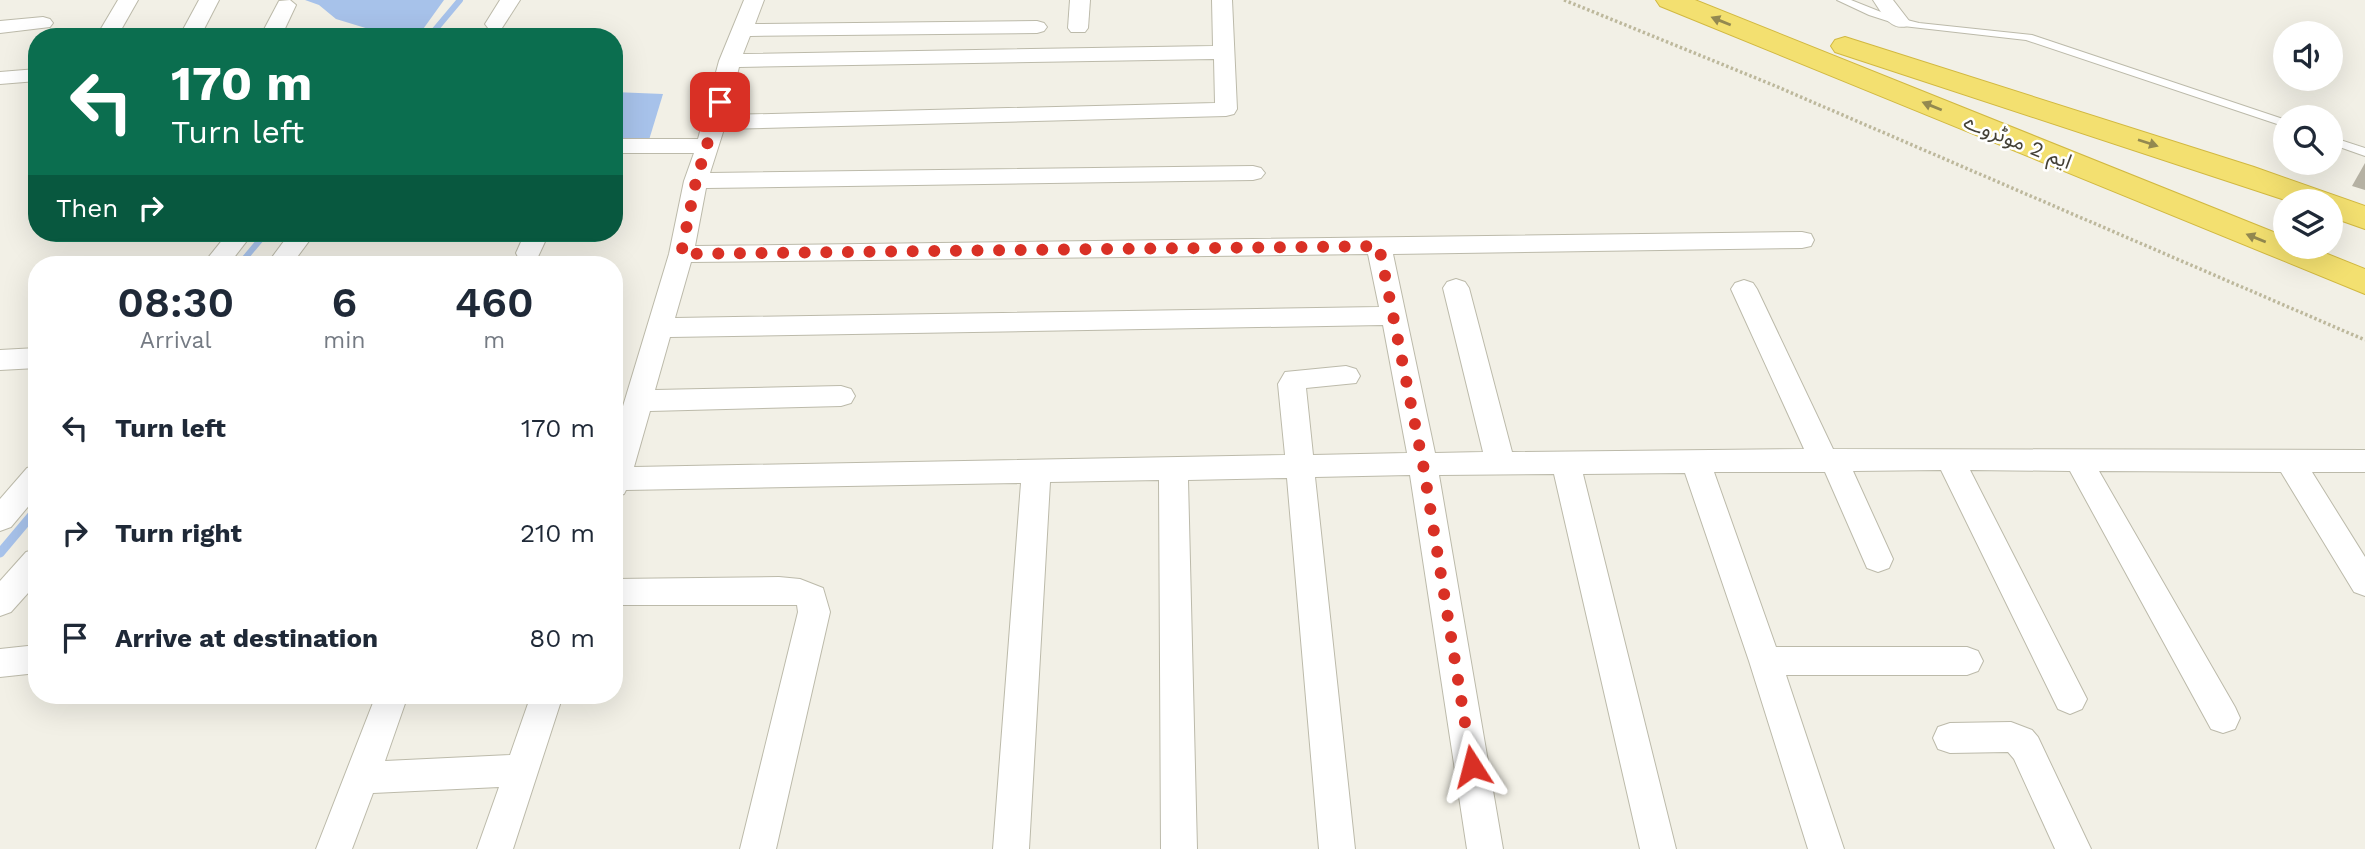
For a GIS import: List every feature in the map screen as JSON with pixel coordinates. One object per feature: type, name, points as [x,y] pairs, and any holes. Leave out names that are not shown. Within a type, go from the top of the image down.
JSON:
[{"type":"highway","name":"ایم 2 موٹروے","points":[[1670,0],[2365,282]]},
{"type":"highway","name":"ایم 2 موٹروے","points":[[1726,0],[2273,217]]},
{"type":"highway","points":[[1827,40],[2286,189]]},
{"type":"highway","points":[[2343,210],[2365,218]]},
{"type":"highway","points":[[2343,245],[2365,253]]},
{"type":"street","points":[[111,28],[128,0]]},
{"type":"street","points":[[194,28],[209,0]]},
{"type":"street","points":[[495,24],[510,0]]},
{"type":"street","points":[[623,455],[681,254],[696,181],[715,122],[730,61],[754,0]]},
{"type":"street","points":[[1079,28],[1080,0]]},
{"type":"street","points":[[715,122],[1226,109],[1222,0]]},
{"type":"street","points":[[1883,0],[1900,22]]},
{"type":"street","points":[[274,28],[286,5]]},
{"type":"street","points":[[0,27],[43,23]]},
{"type":"street","points":[[742,30],[1037,27]]},
{"type":"street","points":[[730,61],[1224,52]]},
{"type":"street","points":[[0,78],[28,76]]},
{"type":"street","points":[[623,146],[708,146]]},
{"type":"street","points":[[696,181],[1253,173]]},
{"type":"street","points":[[681,254],[1802,240]]},
{"type":"street","points":[[222,256],[233,242]]},
{"type":"street","points":[[285,256],[296,242]]},
{"type":"street","points":[[1379,246],[1423,464],[1485,849]]},
{"type":"street","points":[[1456,288],[1500,463]]},
{"type":"street","points":[[1744,289],[1878,559]]},
{"type":"street","points":[[658,328],[1394,316]]},
{"type":"street","points":[[0,360],[28,358]]},
{"type":"street","points":[[1337,849],[1292,384],[1294,379],[1346,376]]},
{"type":"street","points":[[639,401],[841,396]]},
{"type":"street","points":[[1950,458],[2070,699]]},
{"type":"street","points":[[623,482],[1500,463],[1696,463],[1950,458],[2365,461]]},
{"type":"street","points":[[2078,459],[2223,718]]},
{"type":"street","points":[[2289,460],[2365,583]]},
{"type":"street","points":[[1566,463],[1658,849]]},
{"type":"street","points":[[1696,463],[1765,661],[1826,849]]},
{"type":"street","points":[[1173,469],[1179,849]]},
{"type":"street","points":[[1011,849],[1036,472]]},
{"type":"street","points":[[0,519],[28,486]]},
{"type":"street","points":[[0,603],[28,571]]},
{"type":"street","points":[[623,592],[779,590],[800,592],[812,597],[814,612],[758,849]]},
{"type":"street","points":[[0,663],[28,660]]},
{"type":"street","points":[[1765,661],[1967,660]]},
{"type":"street","points":[[334,849],[389,704]]},
{"type":"street","points":[[495,849],[544,704]]},
{"type":"street","points":[[1950,738],[2011,737],[2020,741],[2026,748],[2073,849]]},
{"type":"street","points":[[362,778],[522,771]]},
{"type":"lane","points":[[1842,0],[1900,22],[2028,37],[2273,120]]},
{"type":"lane","points":[[2343,144],[2365,152]]},
{"type":"path","points":[[1564,0],[1773,85],[2365,340]]},
{"type":"water","points":[[305,0],[444,0],[424,28],[366,28],[336,19],[319,5]]},
{"type":"water","points":[[623,92],[663,94],[649,140],[623,141]]},
{"type":"waterway","points":[[437,28],[460,0]]},
{"type":"waterway","points":[[247,256],[258,242]]},
{"type":"waterway","points":[[0,553],[28,520]]},
{"type":"route","points":[[720,102],[696,181],[681,254],[1379,246],[1423,464],[1472,766]]}]
